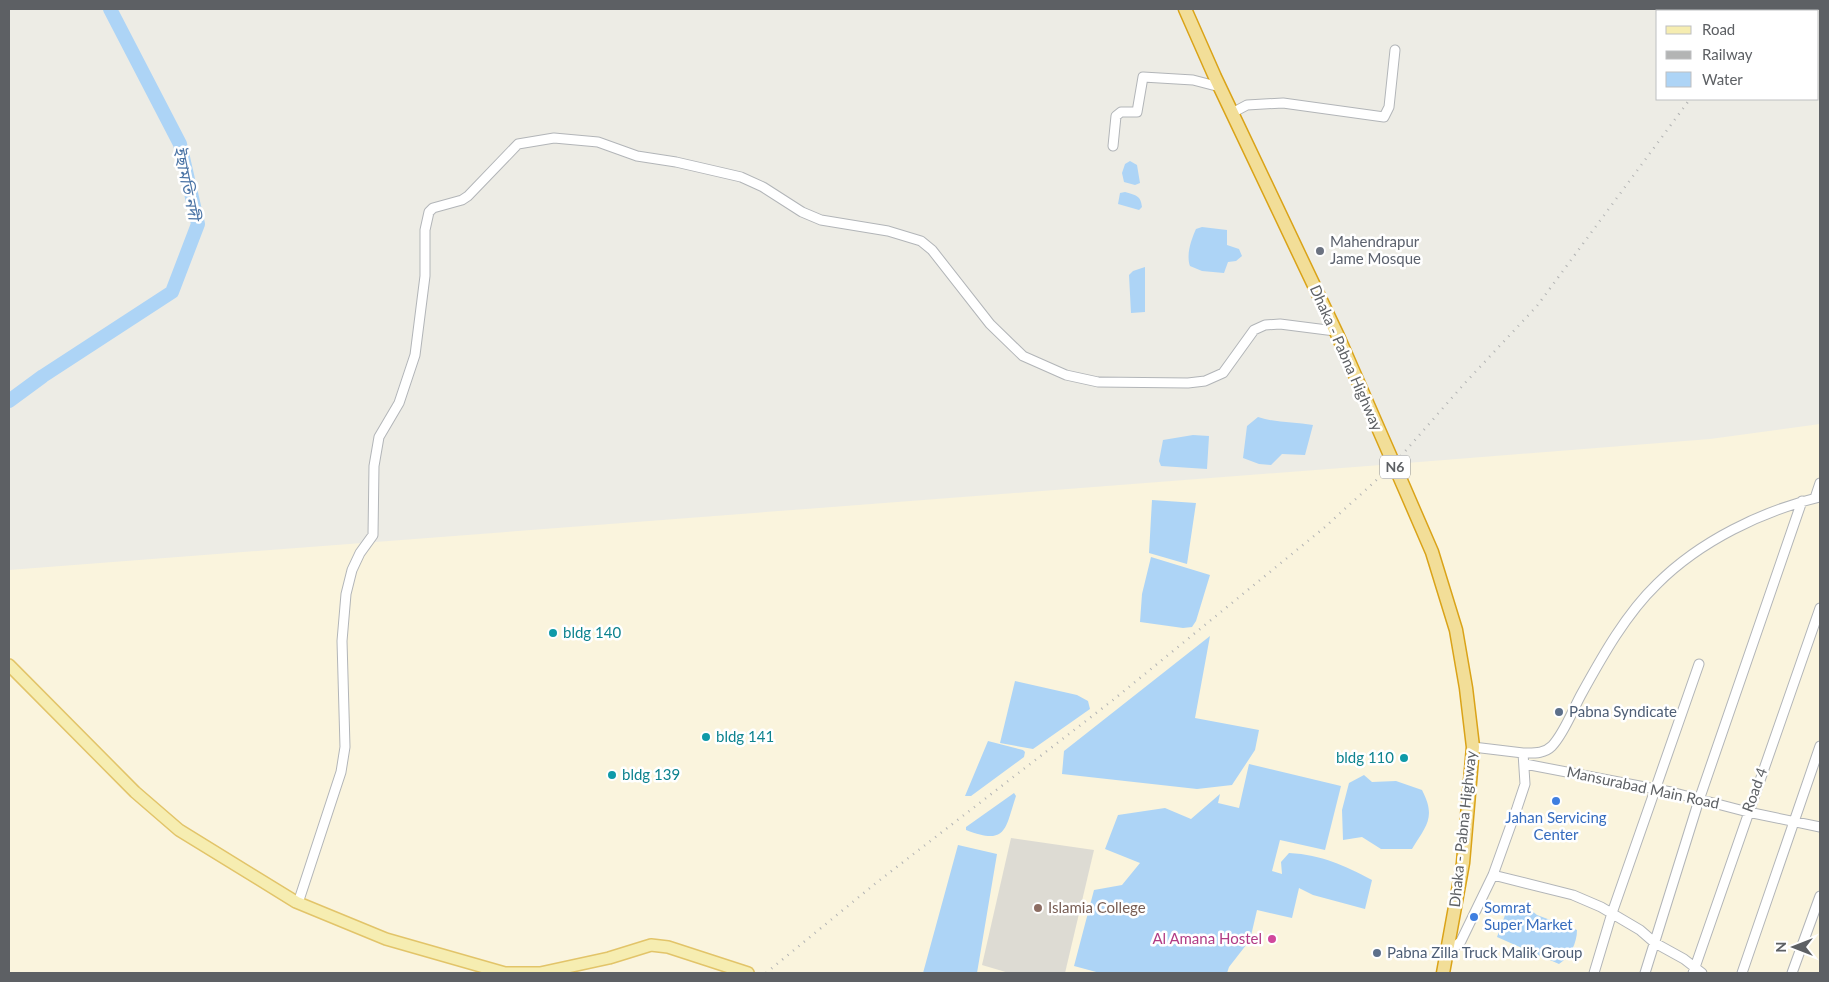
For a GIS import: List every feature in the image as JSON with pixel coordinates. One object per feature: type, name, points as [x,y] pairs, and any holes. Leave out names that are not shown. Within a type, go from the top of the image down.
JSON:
[{"type":"highway","name":"Dhaka - Pabna Highway","points":[[1185,9],[1335,331],[1432,552],[1456,630],[1466,688],[1472,747],[1462,863],[1443,973]]},
{"type":"highway","name":"Dhaka - Pabna Highway","points":[[1436,973],[1446,952]]},
{"type":"main road","points":[[9,665],[135,792],[179,830],[298,903],[386,939],[505,973],[540,973],[609,958],[651,945],[668,947],[748,973]]},
{"type":"street","points":[[1232,113],[1247,105],[1283,103],[1384,117],[1389,107],[1395,50]]},
{"type":"street","points":[[1113,146],[1116,116],[1121,112],[1136,112],[1144,77],[1193,80],[1220,87]]},
{"type":"street","points":[[298,903],[341,772],[345,747],[342,641],[346,594],[352,570],[360,553],[373,535],[374,466],[379,437],[399,403],[415,355],[425,276],[426,220],[433,208],[462,200],[468,196],[518,144],[554,138],[598,142],[637,156],[676,162],[742,178],[764,186],[802,212],[820,220],[910,236],[932,250],[990,324],[1015,350],[1023,356],[1066,375],[1113,384],[1206,381],[1223,373],[1254,330],[1265,325],[1280,324],[1335,331]]},
{"type":"street","points":[[1472,747],[1523,753],[1539,753],[1551,747],[1588,681],[1636,606],[1659,582],[1683,562],[1734,529],[1765,513],[1818,498],[1820,483]]},
{"type":"street","points":[[1645,973],[1699,800],[1802,502]]},
{"type":"street","name":"Road 4","points":[[1697,971],[1748,812],[1820,608]]},
{"type":"street","points":[[1594,973],[1612,913],[1699,664]]},
{"type":"street","points":[[1742,973],[1820,746]]},
{"type":"street","points":[[1446,952],[1461,941],[1493,875],[1525,784],[1523,753]]},
{"type":"street","name":"Mansurabad Main Road","points":[[1525,764],[1656,790],[1820,827]]},
{"type":"street","points":[[1493,875],[1574,895],[1612,913],[1697,971]]},
{"type":"street","points":[[1792,973],[1820,896]]},
{"type":"shaded area","points":[[1820,424],[1820,973],[9,973],[9,570],[1710,439]]},
{"type":"shaded area","name":"Islamia College","points":[[1011,838],[1094,850],[1065,973],[1009,973],[982,965]]},
{"type":"water","points":[[1130,161],[1137,165],[1140,183],[1135,185],[1124,182],[1122,173],[1125,164]]},
{"type":"water","points":[[1125,192],[1139,198],[1142,207],[1139,210],[1118,204],[1120,193]]},
{"type":"water","points":[[1202,227],[1227,230],[1227,245],[1239,249],[1242,256],[1236,261],[1228,262],[1224,273],[1202,271],[1190,266],[1189,252],[1191,243],[1196,229]]},
{"type":"water","points":[[1145,267],[1145,312],[1131,313],[1129,275],[1133,271]]},
{"type":"water","points":[[1258,417],[1313,425],[1305,455],[1282,454],[1271,465],[1259,464],[1243,458],[1247,426]]},
{"type":"water","points":[[1193,435],[1209,436],[1207,469],[1161,466],[1159,461],[1163,440]]},
{"type":"water","points":[[1152,500],[1196,503],[1187,564],[1149,553]]},
{"type":"water","points":[[1151,557],[1210,575],[1196,621],[1192,627],[1183,628],[1140,622],[1142,594]]},
{"type":"water","points":[[1210,636],[1195,718],[1259,730],[1255,750],[1232,785],[1197,789],[1062,774],[1064,751]]},
{"type":"water","points":[[1015,681],[1077,695],[1088,701],[1090,709],[1033,749],[1000,743]]},
{"type":"water","points":[[988,741],[1023,750],[1025,752],[1024,757],[971,796],[965,796]]},
{"type":"water","points":[[1249,764],[1341,786],[1325,850],[1280,840],[1272,871],[1282,874],[1281,862],[1289,853],[1323,858],[1342,865],[1372,880],[1365,909],[1313,895],[1299,888],[1292,918],[1257,910],[1250,940],[1229,967],[1227,973],[1100,973],[1074,966],[1094,890],[1122,885],[1140,863],[1105,849],[1118,815],[1165,808],[1191,819],[1220,794],[1218,803],[1239,808]]},
{"type":"water","points":[[1364,775],[1372,782],[1396,781],[1422,790],[1428,807],[1428,821],[1412,849],[1381,849],[1362,837],[1343,840],[1342,810],[1349,783]]},
{"type":"water","points":[[1014,793],[1016,796],[1006,825],[997,835],[990,836],[966,830],[966,827]]},
{"type":"water","points":[[958,845],[997,854],[977,973],[923,973]]},
{"type":"water","points":[[1508,907],[1531,910],[1537,915],[1577,930],[1570,954],[1559,964],[1497,937]]},
{"type":"waterway","name":"ইছামতি নদী","points":[[9,401],[43,376],[172,292],[198,224],[180,144],[110,9]]},
{"type":"railway","points":[[766,973],[876,883],[1113,700],[1325,527],[1394,464],[1464,384],[1537,306],[1689,100]]},
{"type":"place","name":"Mahendrapur Jame Mosque","points":[[1320,251]]},
{"type":"place","name":"bldg 140","points":[[553,633]]},
{"type":"place","name":"Pabna Syndicate","points":[[1559,712]]},
{"type":"place","name":"bldg 141","points":[[706,737]]},
{"type":"place","name":"bldg 110","points":[[1404,758]]},
{"type":"place","name":"bldg 139","points":[[612,775]]},
{"type":"place","name":"Jahan Servicing Center","points":[[1556,801]]},
{"type":"place","name":"Islamia College","points":[[1038,908]]},
{"type":"place","name":"Somrat Super Market","points":[[1474,917]]},
{"type":"place","name":"Al Amana Hostel","points":[[1272,939]]},
{"type":"place","name":"Pabna Zilla Truck Malik Group","points":[[1377,953]]}]
